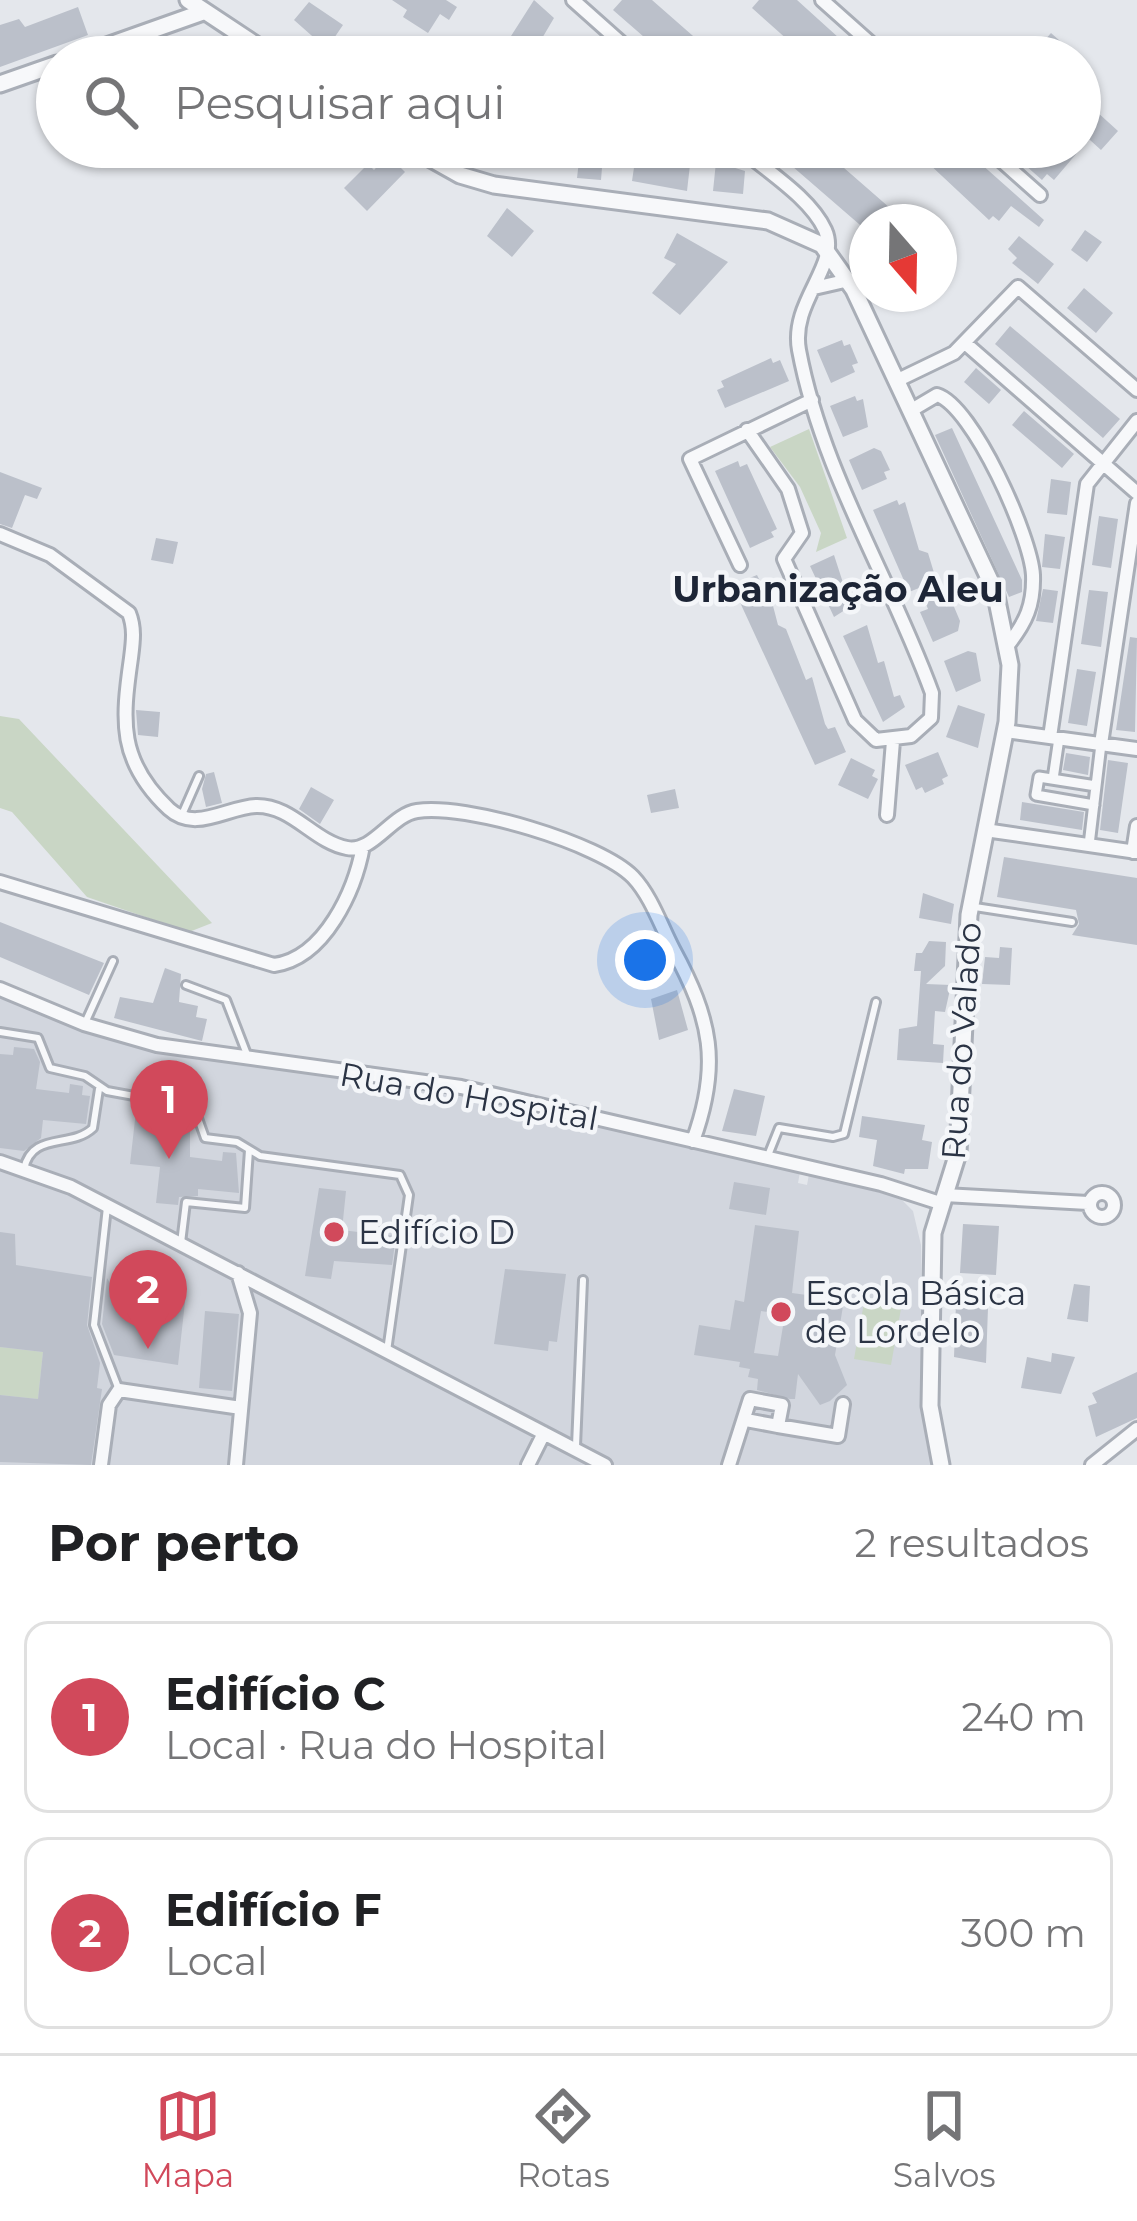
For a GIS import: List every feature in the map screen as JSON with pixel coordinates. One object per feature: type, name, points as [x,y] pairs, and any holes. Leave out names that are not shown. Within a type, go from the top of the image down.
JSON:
[{"type":"street","points":[[188,0],[241,36]]},
{"type":"street","points":[[573,0],[613,36]]},
{"type":"street","points":[[822,0],[862,36]]},
{"type":"street","points":[[134,36],[202,11]]},
{"type":"street","points":[[0,84],[36,71]]},
{"type":"street","points":[[453,168],[483,183],[737,214],[794,231],[829,251]]},
{"type":"street","points":[[747,430],[797,508],[802,532],[784,559],[849,708],[864,732],[893,741],[926,725],[932,693],[854,523],[812,400],[797,323],[803,300],[814,288],[829,251],[825,229],[810,209],[763,168]]},
{"type":"street","points":[[1010,168],[1040,195]]},
{"type":"street","points":[[810,209],[810,238]]},
{"type":"street","name":"Rua do Valado","points":[[829,251],[849,280]]},
{"type":"street","points":[[814,288],[849,280]]},
{"type":"street","points":[[896,381],[947,358],[1018,287],[1137,391]]},
{"type":"street","name":"Rua do Valado","points":[[864,312],[995,591],[1008,645],[1005,730],[970,906],[958,1153],[942,1199],[929,1304],[931,1414],[941,1465]]},
{"type":"street","points":[[965,343],[1137,493]]},
{"type":"street","points":[[910,411],[940,395],[963,412],[1022,535],[1032,566],[1031,610],[1008,645]]},
{"type":"street","points":[[740,565],[690,459],[812,400]]},
{"type":"street","points":[[1054,779],[1054,737],[1087,484],[1137,421]]},
{"type":"street","points":[[1089,845],[1137,502]]},
{"type":"street","points":[[0,534],[50,555],[129,613],[134,637],[125,740],[161,800],[181,817],[202,819],[265,807],[341,846],[363,846]]},
{"type":"street","points":[[1005,730],[1137,749]]},
{"type":"street","points":[[887,815],[893,741]]},
{"type":"street","points":[[1094,805],[1036,795],[1039,777],[1096,786]]},
{"type":"street","points":[[0,882],[274,965],[298,958],[324,931],[352,886],[363,846],[397,818],[433,810],[543,833],[629,873],[690,980],[710,1043],[710,1087],[694,1141]]},
{"type":"street","points":[[986,830],[1135,852],[1137,826]]},
{"type":"street","name":"Rua do Hospital","points":[[0,989],[84,1024],[157,1046],[448,1085],[942,1199],[1088,1203]]},
{"type":"street","points":[[0,1162],[181,1243],[605,1465]]},
{"type":"street","points":[[236,1465],[250,1313],[238,1273]]},
{"type":"street","points":[[101,1465],[110,1400],[119,1390],[241,1408]]},
{"type":"street","points":[[729,1465],[750,1399],[782,1405],[778,1426]]},
{"type":"street","points":[[746,1420],[838,1436],[843,1404]]},
{"type":"street","points":[[1092,1465],[1137,1429]]},
{"type":"street","points":[[528,1465],[544,1433]]},
{"type":"lane","points":[[181,817],[199,776]]},
{"type":"lane","points":[[970,906],[1072,922]]},
{"type":"lane","points":[[84,1024],[113,961]]},
{"type":"lane","points":[[186,985],[226,1000],[250,1060]]},
{"type":"lane","points":[[767,1157],[779,1128],[833,1137],[844,1133],[877,1001]]},
{"type":"lane","points":[[0,1031],[38,1038],[50,1068],[85,1076],[99,1089],[189,1104],[199,1111],[198,1127],[205,1138],[237,1142],[260,1156],[389,1172],[404,1180],[409,1195],[387,1351]]},
{"type":"lane","points":[[24,1169],[27,1156],[39,1145],[72,1141],[93,1128],[99,1089]]},
{"type":"lane","points":[[181,1243],[186,1202],[245,1208],[249,1150]]},
{"type":"lane","points":[[107,1206],[94,1325],[119,1390]]},
{"type":"lane","points":[[576,1450],[575,1367],[583,1280]]},
{"type":"shaded area","points":[[0,996],[93,1035],[156,1052],[477,1097],[800,1172],[798,1183],[807,1185],[809,1174],[900,1198],[913,1211],[921,1245],[925,1416],[934,1465],[0,1465]]},
{"type":"green space","points":[[809,429],[847,538],[816,552],[821,533],[800,487],[770,447]]},
{"type":"green space","points":[[0,716],[19,719],[212,923],[189,932],[87,897],[12,812],[0,808]]},
{"type":"green space","points":[[865,1297],[902,1303],[891,1365],[854,1359]]},
{"type":"green space","points":[[0,1347],[43,1352],[38,1399],[0,1395]]},
{"type":"building","points":[[392,0],[446,0],[457,7],[449,20],[440,14],[428,33],[403,17],[407,10]]},
{"type":"building","points":[[534,0],[554,18],[543,36],[511,36]]},
{"type":"building","points":[[622,0],[652,0],[693,36],[643,36],[613,10]]},
{"type":"building","points":[[759,0],[797,0],[837,36],[783,36],[752,8]]},
{"type":"building","points":[[309,2],[343,25],[335,36],[312,36],[294,20]]},
{"type":"building","points":[[78,7],[88,35],[36,36],[36,54],[0,67],[0,25],[19,19],[25,27]]},
{"type":"building","points":[[1101,116],[1118,131],[1101,150]]},
{"type":"building","points":[[364,168],[401,168],[405,172],[367,211],[344,188]]},
{"type":"building","points":[[578,168],[602,168],[601,180],[577,178]]},
{"type":"building","points":[[634,168],[690,168],[687,191],[632,181]]},
{"type":"building","points":[[715,168],[745,171],[743,194],[713,191]]},
{"type":"building","points":[[794,168],[844,168],[885,204],[849,204],[849,215]]},
{"type":"building","points":[[933,168],[986,168],[1044,220],[1039,227],[1011,206],[999,221],[993,216],[989,220]]},
{"type":"building","points":[[1028,168],[1064,168],[1054,180],[1047,174],[1042,180]]},
{"type":"building","points":[[507,208],[534,231],[512,257],[487,236]]},
{"type":"building","points":[[1085,230],[1102,242],[1087,262],[1071,250]]},
{"type":"building","points":[[677,233],[728,262],[680,315],[652,293],[676,264],[664,258]]},
{"type":"building","points":[[1019,236],[1054,264],[1038,284],[1012,263],[1017,258],[1008,249]]},
{"type":"building","points":[[1084,288],[1113,313],[1096,333],[1067,308]]},
{"type":"building","points":[[1010,326],[1120,419],[1103,438],[995,344]]},
{"type":"building","points":[[842,340],[844,346],[850,344],[858,363],[852,365],[855,372],[831,383],[817,350]]},
{"type":"building","points":[[771,358],[773,363],[780,360],[789,381],[725,408],[717,390],[724,387],[721,381]]},
{"type":"building","points":[[976,368],[1001,390],[989,404],[964,382]]},
{"type":"building","points":[[855,396],[857,401],[863,399],[868,427],[843,437],[830,406]]},
{"type":"building","points":[[1024,411],[1074,454],[1062,468],[1012,425]]},
{"type":"building","points":[[952,428],[1022,580],[1022,592],[1009,597],[935,435]]},
{"type":"building","points":[[874,448],[881,451],[890,470],[884,472],[887,479],[862,490],[849,460]]},
{"type":"building","points":[[738,461],[740,467],[747,464],[777,529],[771,532],[774,537],[750,548],[715,471]]},
{"type":"building","points":[[0,472],[42,488],[37,499],[25,495],[12,528],[0,524]]},
{"type":"building","points":[[1051,479],[1071,482],[1067,515],[1047,513]]},
{"type":"building","points":[[897,500],[899,505],[905,502],[919,550],[928,553],[942,599],[952,602],[960,621],[958,631],[933,642],[920,612],[928,609],[919,588],[909,592],[873,510]]},
{"type":"building","points":[[1099,516],[1118,519],[1111,568],[1092,565]]},
{"type":"building","points":[[1045,534],[1065,537],[1060,569],[1042,567]]},
{"type":"building","points":[[156,538],[178,542],[173,564],[151,560]]},
{"type":"building","points":[[834,555],[846,592],[851,590],[856,603],[834,617],[810,566]]},
{"type":"building","points":[[757,575],[760,581],[766,579],[778,625],[786,629],[806,680],[812,677],[825,724],[828,729],[835,727],[846,752],[815,765],[732,585]]},
{"type":"building","points":[[1043,589],[1058,591],[1053,623],[1036,621]]},
{"type":"building","points":[[1089,590],[1108,592],[1101,647],[1081,644]]},
{"type":"building","points":[[867,625],[878,663],[884,661],[894,697],[900,695],[905,707],[883,722],[843,636]]},
{"type":"building","points":[[1130,637],[1137,638],[1135,732],[1116,730]]},
{"type":"building","points":[[968,651],[976,653],[981,681],[956,692],[944,661]]},
{"type":"building","points":[[1077,669],[1096,672],[1087,726],[1068,723]]},
{"type":"building","points":[[958,705],[985,714],[978,748],[946,737]]},
{"type":"building","points":[[136,710],[160,712],[158,737],[138,735]]},
{"type":"building","points":[[938,752],[948,776],[942,779],[944,784],[925,793],[922,787],[916,790],[905,765]]},
{"type":"building","points":[[1066,753],[1090,757],[1088,775],[1063,770]]},
{"type":"building","points":[[851,758],[875,770],[872,776],[878,779],[868,799],[838,785]]},
{"type":"building","points":[[1108,760],[1128,763],[1118,833],[1100,830]]},
{"type":"building","points":[[214,772],[222,803],[206,807],[202,789],[206,774]]},
{"type":"building","points":[[311,787],[334,800],[320,824],[299,809]]},
{"type":"building","points":[[675,789],[679,808],[651,813],[647,795]]},
{"type":"building","points":[[1022,802],[1084,812],[1082,830],[1020,820]]},
{"type":"building","points":[[1004,857],[1137,878],[1137,945],[1072,935],[1079,924],[1076,910],[997,897]]},
{"type":"building","points":[[923,893],[954,904],[951,924],[919,918]]},
{"type":"building","points":[[0,922],[104,963],[89,995],[0,957]]},
{"type":"building","points":[[929,941],[946,942],[945,966],[926,984],[951,985],[945,1012],[935,1011],[933,1044],[944,1045],[943,1063],[897,1060],[899,1029],[917,1026],[921,971],[914,971],[916,953],[922,953]]},
{"type":"building","points":[[1000,947],[1012,948],[1010,985],[982,984],[985,957],[999,958]]},
{"type":"building","points":[[165,968],[181,974],[179,1002],[198,1006],[196,1017],[207,1019],[202,1041],[114,1018],[120,997],[153,1003]]},
{"type":"building","points":[[677,990],[688,1030],[659,1040],[651,999]]},
{"type":"building","points":[[14,1047],[34,1049],[40,1062],[36,1089],[69,1093],[70,1084],[83,1086],[82,1095],[90,1096],[86,1124],[43,1120],[41,1138],[24,1151],[0,1148],[0,1054],[13,1055]]},
{"type":"building","points":[[734,1089],[765,1096],[756,1136],[722,1131]]},
{"type":"building","points":[[136,1111],[190,1118],[190,1157],[222,1161],[223,1152],[236,1153],[239,1193],[198,1189],[198,1196],[179,1197],[178,1205],[156,1203],[160,1167],[130,1164]]},
{"type":"building","points":[[862,1116],[925,1125],[922,1140],[932,1142],[928,1169],[905,1169],[904,1174],[873,1166],[877,1140],[859,1137]]},
{"type":"building","points":[[734,1182],[770,1188],[766,1215],[729,1209]]},
{"type":"building","name":"Edifício D","points":[[319,1188],[346,1191],[342,1230],[374,1234],[375,1225],[388,1226],[387,1235],[396,1236],[392,1265],[334,1261],[331,1279],[305,1276]]},
{"type":"building","points":[[963,1224],[999,1226],[996,1275],[960,1273]]},
{"type":"building","points":[[755,1225],[799,1231],[792,1293],[844,1300],[835,1355],[847,1385],[820,1405],[798,1374],[795,1399],[790,1399],[757,1390],[758,1379],[748,1377],[750,1369],[739,1367],[740,1362],[694,1355],[699,1325],[730,1330],[735,1300],[744,1302]],"holes":[[[761,1311],[785,1314],[778,1356],[754,1353]]]},
{"type":"building","points":[[0,1232],[15,1234],[16,1265],[92,1277],[87,1325],[100,1363],[97,1388],[102,1389],[91,1465],[0,1462],[0,1395],[38,1399],[43,1352],[0,1347]]},
{"type":"building","points":[[505,1269],[566,1274],[557,1342],[549,1341],[548,1351],[494,1344]]},
{"type":"building","points":[[107,1278],[111,1285],[186,1293],[178,1365],[114,1355],[102,1324]]},
{"type":"building","points":[[1074,1284],[1090,1286],[1088,1322],[1067,1319]]},
{"type":"building","points":[[956,1303],[988,1308],[986,1363],[954,1357]]},
{"type":"building","points":[[205,1311],[239,1314],[232,1391],[199,1388]]},
{"type":"building","points":[[1052,1353],[1075,1357],[1061,1394],[1021,1388],[1027,1357],[1051,1362]]},
{"type":"building","points":[[1137,1372],[1137,1418],[1096,1437],[1088,1406],[1097,1403],[1092,1393]]},
{"type":"place","name":"Edifício C","points":[[169,1159]]},
{"type":"place","name":"Edifício D","points":[[334,1232]]},
{"type":"place","name":"Escola Básica de Lordelo","points":[[781,1312]]},
{"type":"place","name":"Edifício F","points":[[148,1349]]},
{"type":"district","name":"Urbanização Aleu","points":[[838,589]]}]
